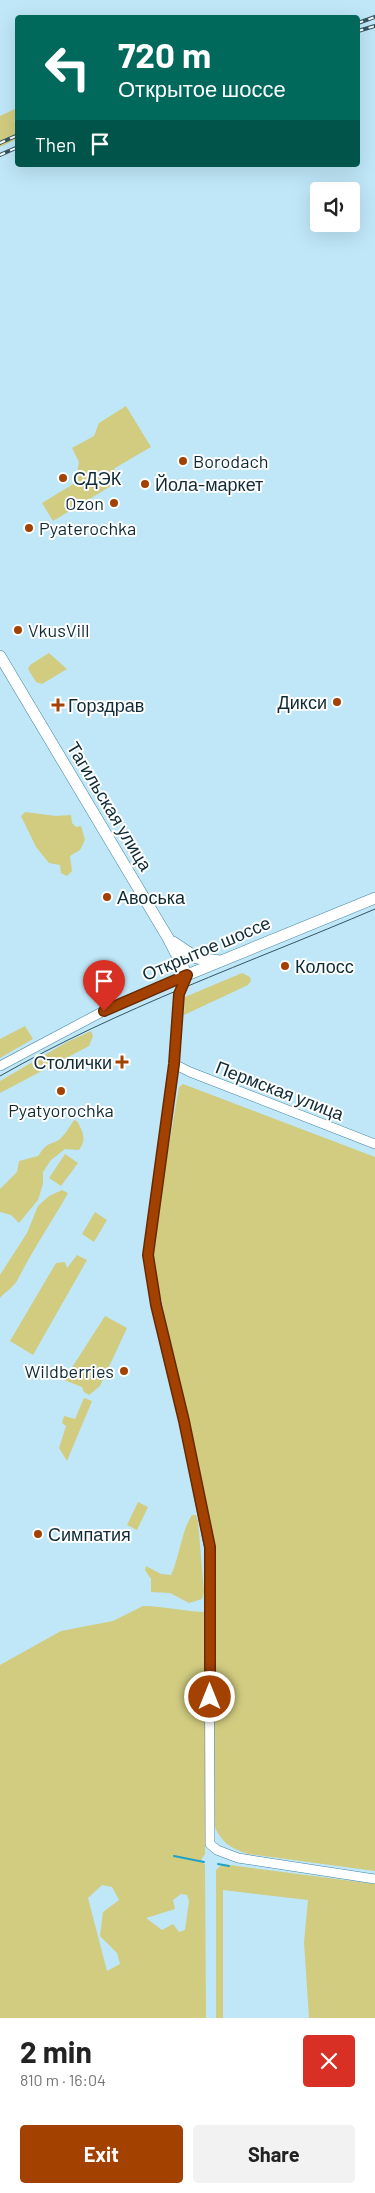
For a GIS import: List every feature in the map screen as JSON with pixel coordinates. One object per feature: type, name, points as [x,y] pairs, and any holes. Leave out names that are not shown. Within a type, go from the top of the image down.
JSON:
[{"type":"main road","name":"Тагильская улица","points":[[0,656],[168,938],[187,975]]},
{"type":"main road","name":"Открытое шоссе","points":[[187,975],[375,898]]},
{"type":"main road","points":[[168,938],[188,954],[220,961]]},
{"type":"street","points":[[187,975],[179,994],[174,1064],[148,1255],[156,1305],[184,1421],[210,1547],[210,1844],[217,1850],[238,1858],[375,1879]]},
{"type":"street","name":"Открытое шоссе","points":[[0,1066],[115,1005],[187,975]]},
{"type":"street","name":"Пермская улица","points":[[174,1064],[201,1077],[375,1144]]},
{"type":"shaded area","points":[[15,109],[15,120],[13,122],[15,121],[15,140],[0,147],[0,116]]},
{"type":"shaded area","points":[[126,406],[151,447],[115,468],[111,486],[53,521],[42,503],[75,483],[79,462],[72,448],[94,436],[99,423]]},
{"type":"shaded area","points":[[49,653],[67,669],[42,684],[36,682],[28,669],[30,665]]},
{"type":"shaded area","points":[[25,812],[56,816],[71,815],[72,823],[76,827],[81,826],[85,840],[80,850],[70,856],[72,871],[67,876],[61,873],[60,865],[49,863],[36,847],[21,816]]},
{"type":"shaded area","points":[[242,973],[250,977],[251,981],[248,985],[184,1015],[185,997]]},
{"type":"shaded area","points":[[25,1026],[33,1039],[0,1058],[0,1039]]},
{"type":"shaded area","points":[[91,1031],[93,1036],[89,1046],[0,1093],[0,1081],[67,1042]]},
{"type":"shaded area","points":[[183,1084],[375,1157],[375,1871],[248,1854],[227,1844],[214,1825],[213,1549],[162,1302],[150,1257],[179,1087]]},
{"type":"shaded area","points":[[74,1120],[77,1121],[83,1136],[83,1142],[79,1150],[65,1149],[51,1160],[43,1172],[43,1184],[38,1200],[19,1223],[11,1215],[0,1212],[0,1189],[17,1172],[19,1161],[38,1156],[46,1146],[61,1138]]},
{"type":"shaded area","points":[[65,1154],[78,1163],[61,1186],[49,1178]]},
{"type":"shaded area","points":[[62,1190],[68,1193],[62,1204],[17,1282],[0,1298],[0,1275],[27,1233],[38,1206],[49,1196]]},
{"type":"shaded area","points":[[95,1212],[107,1220],[94,1242],[82,1234]]},
{"type":"shaded area","points":[[77,1255],[87,1260],[33,1355],[10,1341],[56,1263],[65,1262],[67,1268]]},
{"type":"shaded area","points":[[105,1316],[127,1328],[100,1386],[89,1395],[84,1392],[82,1387],[64,1380]]},
{"type":"shaded area","points":[[84,1398],[92,1401],[67,1461],[59,1448],[66,1426],[62,1423],[64,1416],[75,1419]]},
{"type":"shaded area","points":[[138,1502],[148,1507],[137,1530],[127,1525]]},
{"type":"shaded area","points":[[192,1515],[196,1515],[198,1521],[204,1592],[202,1599],[189,1603],[170,1593],[151,1592],[151,1579],[145,1570],[146,1566],[161,1574],[171,1575],[185,1529]]},
{"type":"shaded area","points":[[143,1606],[207,1612],[205,1854],[201,1860],[205,1865],[206,2018],[0,2018],[0,1665],[61,1631],[113,1621]],"holes":[[[102,1885],[112,1887],[119,1900],[103,1912],[100,1936],[117,1953],[120,1964],[107,1971],[88,1898]],[[181,1894],[187,1895],[189,1901],[185,1930],[179,1932],[173,1924],[162,1930],[146,1918],[175,1909],[173,1900]]]},
{"type":"shaded area","points":[[222,1864],[375,1884],[375,2018],[309,2018],[304,1942],[308,1900],[223,1890],[223,2018],[216,2018],[216,1870]]},
{"type":"waterway","points":[[174,1856],[204,1862]]},
{"type":"waterway","points":[[218,1864],[229,1866]]},
{"type":"tram line","points":[[0,1076],[91,1029],[185,987],[375,909]]},
{"type":"railway","points":[[360,22],[375,17]]},
{"type":"railway","points":[[360,30],[375,26]]},
{"type":"railway","points":[[0,143],[15,136]]},
{"type":"railway","points":[[0,155],[15,148]]},
{"type":"place","name":"Borodach","points":[[183,461]]},
{"type":"place","name":"СДЭК","points":[[63,478]]},
{"type":"place","name":"Йола-маркет","points":[[145,484]]},
{"type":"place","name":"Ozon","points":[[114,503]]},
{"type":"place","name":"Pyaterochka","points":[[29,528]]},
{"type":"place","name":"VkusVill","points":[[18,630]]},
{"type":"place","name":"Дикси","points":[[337,702]]},
{"type":"place","name":"Горздрав","points":[[58,705]]},
{"type":"place","name":"Авоська","points":[[107,897]]},
{"type":"place","name":"Колосс","points":[[285,966]]},
{"type":"place","name":"Столички","points":[[122,1062]]},
{"type":"place","name":"Pyatyorochka","points":[[61,1091]]},
{"type":"place","name":"Wildberries","points":[[124,1371]]},
{"type":"place","name":"Симпатия","points":[[38,1534]]},
{"type":"route","points":[[104,1011],[187,975],[181,985],[179,994],[174,1064],[148,1255],[156,1305],[184,1421],[210,1547],[210,1697]]}]
